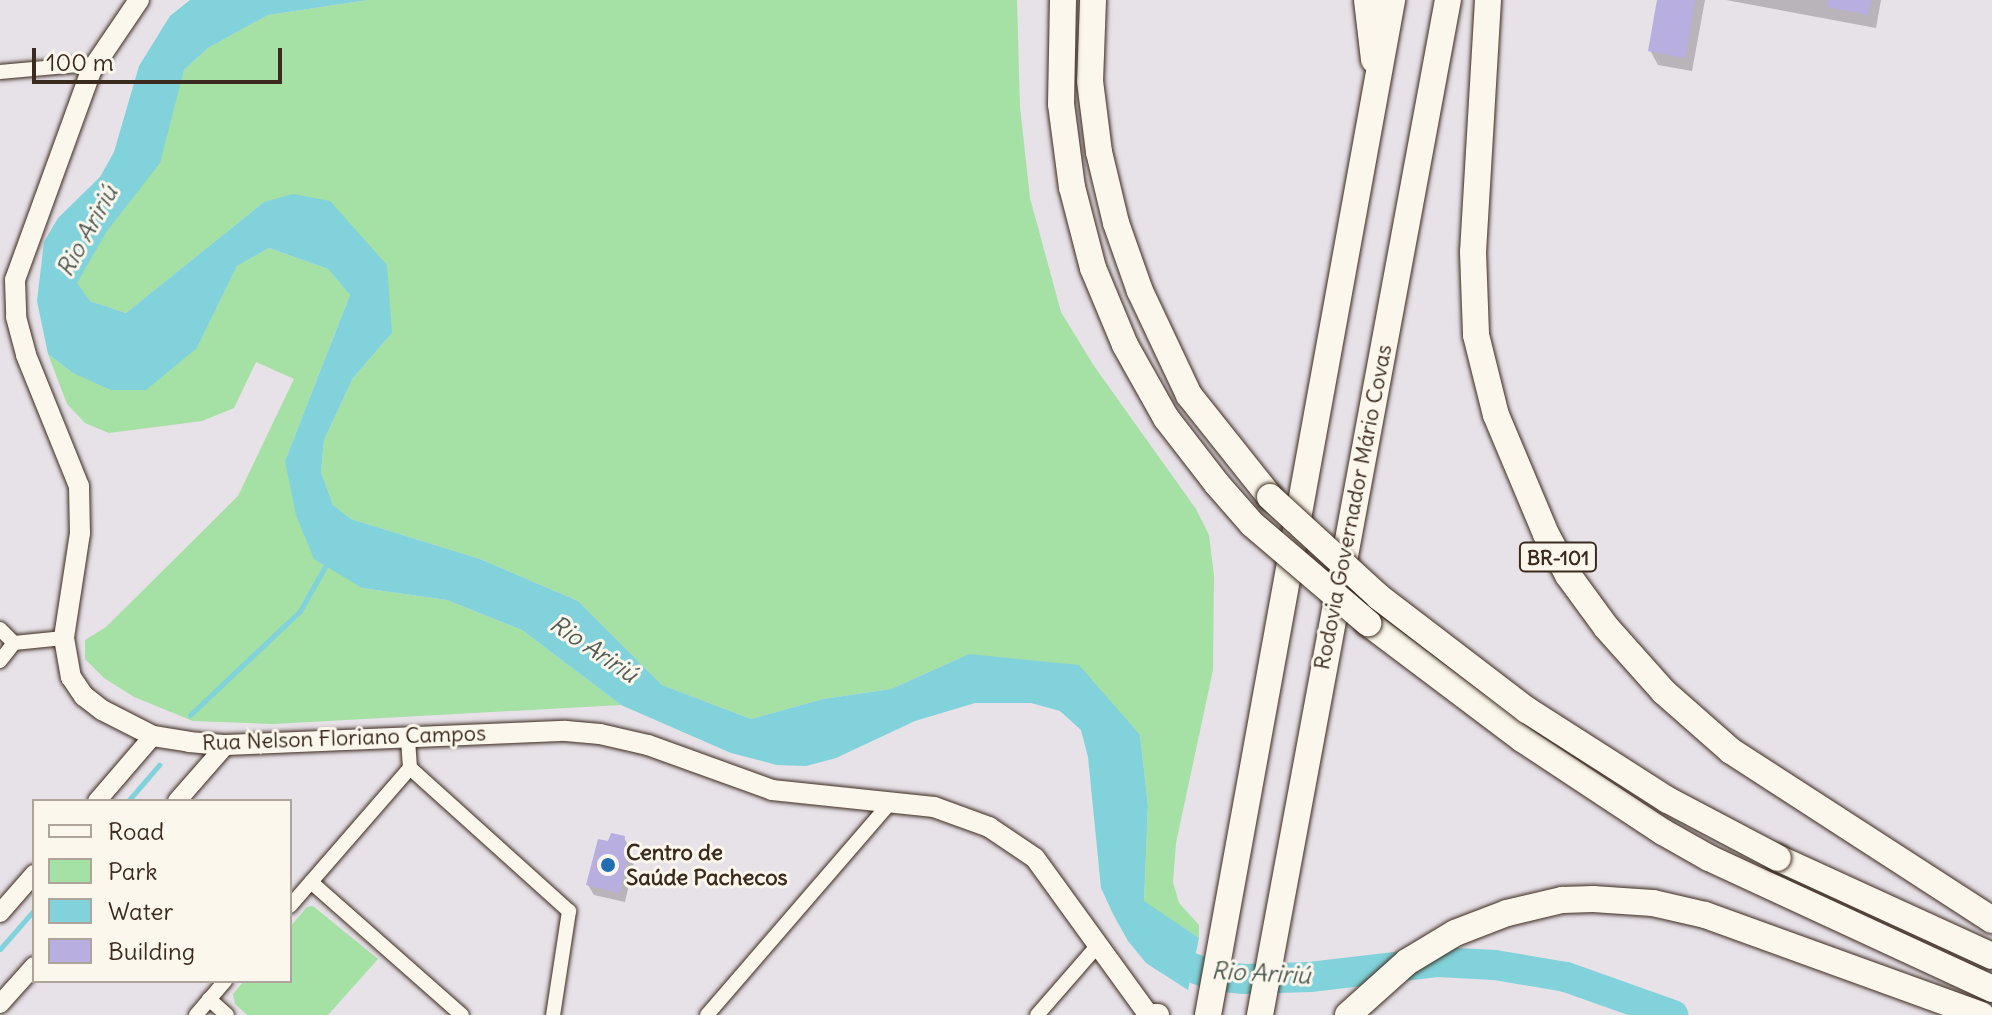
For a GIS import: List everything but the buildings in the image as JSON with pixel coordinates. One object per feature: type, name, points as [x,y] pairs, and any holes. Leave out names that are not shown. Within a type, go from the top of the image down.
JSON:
[{"type":"highway","points":[[1063,0],[1061,104],[1081,228],[1125,345],[1190,452],[1252,524],[1368,623],[1576,776],[1686,845],[1992,989]]},
{"type":"highway","points":[[1367,0],[1377,82]]},
{"type":"highway","points":[[1208,1015],[1392,0]]},
{"type":"highway","name":"Rodovia Governador Mário Covas","points":[[1260,1015],[1448,0]]},
{"type":"highway","name":"BR-101","points":[[1488,0],[1473,252],[1476,335],[1496,415],[1546,534],[1568,575],[1606,627],[1664,692],[1731,751],[1992,920]]},
{"type":"highway","points":[[1092,4],[1093,116],[1116,223],[1140,291],[1189,395],[1220,438],[1270,497],[1379,597],[1487,681],[1644,786],[1778,858],[1992,956]]},
{"type":"highway","points":[[1348,1015],[1407,962],[1455,933],[1507,913],[1562,900],[1653,903],[1732,924],[1982,1015]]},
{"type":"main road","name":"Rua Nelson Floriano Campos","points":[[139,0],[91,71],[8,276],[26,355],[79,486],[80,533],[64,638],[71,677],[84,696],[102,710],[153,736],[226,745],[536,731],[597,734],[648,745],[772,790],[934,807],[1009,837],[1035,858],[1151,1014]]},
{"type":"street","points":[[0,72],[78,65],[91,71]]},
{"type":"street","points":[[0,629],[14,643]]},
{"type":"street","points":[[0,661],[14,643],[64,638]]},
{"type":"street","points":[[99,799],[153,736]]},
{"type":"street","points":[[408,737],[410,768],[569,911],[553,1015]]},
{"type":"street","points":[[179,799],[226,745]]},
{"type":"street","points":[[292,904],[410,768]]},
{"type":"street","points":[[707,1015],[889,804]]},
{"type":"street","points":[[0,913],[32,876]]},
{"type":"street","points":[[311,882],[462,1015]]},
{"type":"street","points":[[1037,1015],[1099,944]]},
{"type":"street","points":[[0,1004],[32,968]]},
{"type":"street","points":[[196,1015],[223,983]]},
{"type":"street","points":[[209,999],[227,1015]]},
{"type":"green space","points":[[368,0],[1017,0],[1020,107],[1030,198],[1061,312],[1094,366],[1196,509],[1209,535],[1214,575],[1213,670],[1176,843],[1173,882],[1179,903],[1199,925],[1199,938],[1144,902],[1148,805],[1140,735],[969,654],[891,689],[823,699],[751,719],[662,685],[578,601],[480,559],[351,519],[333,505],[321,472],[324,440],[353,378],[392,333],[264,202],[126,313],[90,301],[76,283],[170,116],[184,70],[208,48],[268,15]]},
{"type":"green space","points":[[269,248],[328,269],[350,295],[285,461],[362,588],[447,600],[522,630],[621,705],[273,724],[193,721],[134,697],[104,678],[85,659],[85,640],[106,627],[238,496],[294,379],[256,362],[234,408],[202,421],[109,433],[85,423],[67,404],[48,354],[73,373],[197,348],[237,266]]},
{"type":"green space","points":[[313,906],[378,959],[328,1015],[247,1015],[235,1004],[233,994],[242,983],[292,983],[292,925],[307,907]]},
{"type":"water","points":[[190,0],[368,0],[268,15],[208,48],[184,70],[160,163],[107,231],[77,283],[90,301],[126,313],[264,202],[293,194],[330,201],[387,265],[392,333],[353,378],[324,440],[321,472],[333,505],[351,519],[480,559],[578,601],[662,685],[751,719],[823,699],[891,689],[969,654],[1079,665],[1140,735],[1148,805],[1144,901],[1199,938],[1188,990],[1146,963],[1128,941],[1101,888],[1088,757],[1081,730],[1060,711],[1031,703],[975,703],[915,721],[836,758],[806,766],[777,765],[731,753],[621,705],[522,630],[447,600],[362,588],[314,559],[296,515],[285,461],[350,295],[328,269],[269,248],[237,266],[197,348],[146,390],[111,390],[73,373],[48,354],[37,301],[44,242],[58,218],[100,177],[114,152],[139,66],[170,16]]},
{"type":"waterway","points":[[190,715],[300,611],[327,563]]},
{"type":"waterway","points":[[130,799],[159,765]]},
{"type":"waterway","points":[[0,949],[32,912]]},
{"type":"waterway","name":"Rio Aririú","points":[[1157,949],[1168,959],[1215,976],[1244,979],[1310,977],[1438,962],[1495,965],[1566,977],[1673,1015]]},
{"type":"place","name":"Centro de Saúde Pachecos","points":[[608,865]]}]
